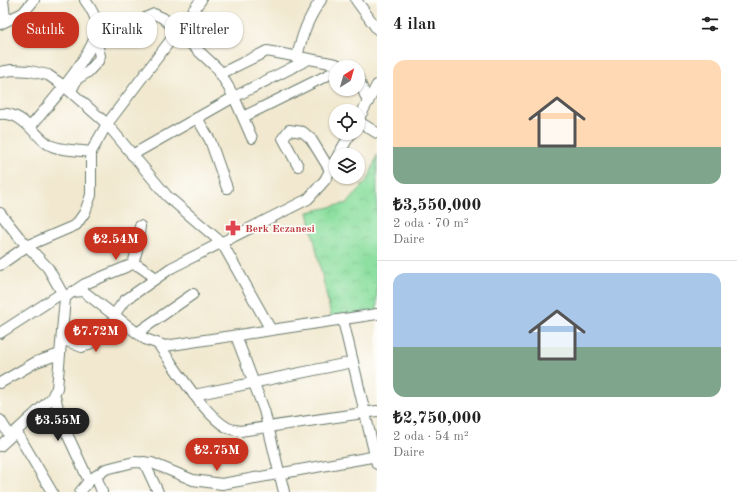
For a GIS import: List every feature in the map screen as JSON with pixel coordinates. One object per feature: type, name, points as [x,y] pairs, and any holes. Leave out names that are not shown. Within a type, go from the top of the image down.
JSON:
[{"type":"street","points":[[0,24],[5,18],[3,0]]},
{"type":"street","points":[[0,24],[23,13],[34,0]]},
{"type":"street","points":[[31,126],[68,88],[95,35],[97,25],[91,9],[85,0]]},
{"type":"street","points":[[192,12],[201,0]]},
{"type":"street","points":[[297,57],[303,31],[312,13],[321,0]]},
{"type":"street","points":[[356,0],[377,30]]},
{"type":"street","points":[[0,265],[28,246],[76,225],[86,212],[91,195],[92,152],[107,124],[165,48]]},
{"type":"street","points":[[193,48],[220,74],[234,97],[252,138]]},
{"type":"street","points":[[220,74],[267,51],[329,63]]},
{"type":"street","points":[[132,155],[234,97],[309,59]]},
{"type":"street","points":[[0,72],[12,70],[30,71],[48,75],[68,88],[107,124],[167,196],[222,243],[271,330]]},
{"type":"street","points":[[243,117],[329,74]]},
{"type":"street","points":[[365,107],[377,86]]},
{"type":"street","points":[[365,95],[368,102]]},
{"type":"street","points":[[0,114],[8,113],[31,126],[49,145],[92,152]]},
{"type":"street","points":[[197,118],[210,140],[227,188]]},
{"type":"street","points":[[365,124],[377,132]]},
{"type":"street","points":[[298,166],[282,138],[289,130],[303,132],[311,138],[329,168]]},
{"type":"street","points":[[62,339],[82,347],[91,343],[116,317],[124,300],[171,268],[308,199],[325,180],[329,172]]},
{"type":"street","points":[[0,213],[48,268],[67,294],[57,388],[51,399],[0,446]]},
{"type":"street","points":[[133,264],[138,245],[140,226]]},
{"type":"street","points":[[0,333],[84,284],[133,264],[139,266],[156,278]]},
{"type":"street","points":[[67,294],[83,291],[146,339],[166,346],[377,314]]},
{"type":"street","points":[[137,333],[193,294]]},
{"type":"street","points":[[80,492],[92,479],[106,469],[134,462],[152,463],[193,480],[222,484],[376,459],[343,320]]},
{"type":"street","points":[[236,336],[254,383],[268,426],[284,492]]},
{"type":"street","points":[[158,344],[194,395],[219,421],[229,428],[240,431],[365,414],[377,411]]},
{"type":"street","points":[[0,383],[36,362],[60,354]]},
{"type":"street","points":[[194,395],[353,362]]},
{"type":"street","points":[[54,392],[62,423],[92,479],[102,492]]},
{"type":"street","points":[[0,420],[13,434],[52,492]]},
{"type":"street","points":[[144,462],[158,492]]},
{"type":"green space","points":[[377,155],[377,311],[332,320],[308,212],[348,203],[369,178]]},
{"type":"place","name":"Berk Eczanesi","points":[[233,228]]}]
